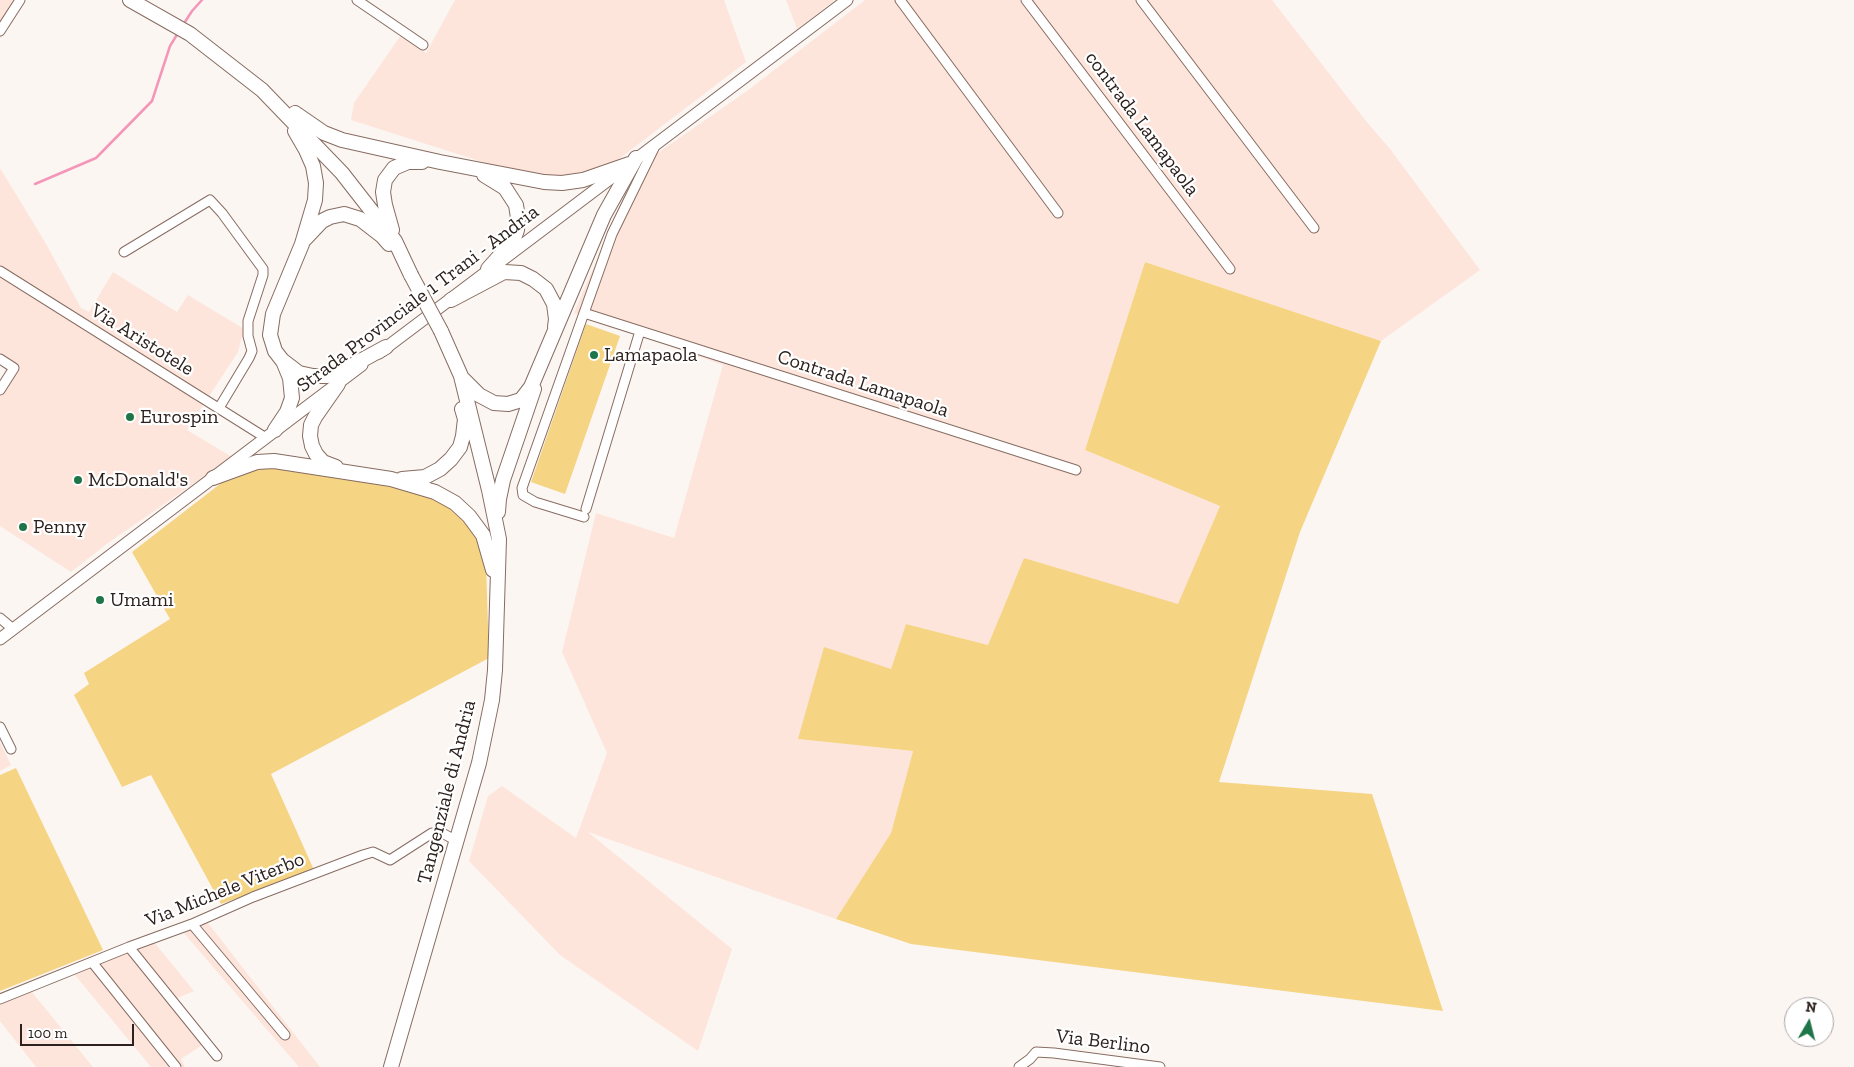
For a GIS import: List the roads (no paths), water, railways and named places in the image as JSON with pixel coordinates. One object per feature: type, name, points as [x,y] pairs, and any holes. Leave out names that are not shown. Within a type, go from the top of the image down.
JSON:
[{"type":"main road","name":"Tangenziale di Andria","points":[[130,0],[190,34],[262,90],[342,173],[395,241],[452,352],[461,376],[499,539],[498,605],[492,700],[479,763],[391,1067]]},
{"type":"main road","name":"Strada Provinciale 1 Trani - Andria","points":[[0,639],[5,624],[213,478],[847,0]]},
{"type":"main road","points":[[262,90],[279,99],[298,116],[324,133],[364,146],[470,168],[544,182],[562,183],[583,180],[632,161]]},
{"type":"main road","points":[[271,434],[287,412],[292,398],[290,378],[282,360],[275,351],[270,335],[271,325],[273,314],[302,244],[315,200],[316,183],[306,150],[274,103]]},
{"type":"main road","points":[[395,241],[385,206],[383,192],[385,180],[394,168],[401,164],[415,161],[440,162]]},
{"type":"main road","points":[[497,530],[499,499],[503,480],[544,361],[604,215],[632,161]]},
{"type":"main road","points":[[470,168],[505,188],[516,205],[517,230],[512,241],[488,269]]},
{"type":"main road","points":[[302,244],[312,230],[322,221],[338,215],[350,215],[360,219],[377,232],[409,269]]},
{"type":"main road","points":[[451,300],[504,272],[534,278],[546,289],[554,304],[556,319],[550,345]]},
{"type":"main road","points":[[282,360],[299,373],[327,376],[342,371],[386,348]]},
{"type":"main road","points":[[391,479],[414,479],[434,473],[447,464],[460,447],[465,420],[453,368],[452,352]]},
{"type":"main road","points":[[461,376],[479,395],[494,403],[508,404],[520,400],[532,388],[544,361]]},
{"type":"main road","points":[[338,384],[315,417],[311,425],[310,436],[316,454],[323,462],[346,472]]},
{"type":"main road","points":[[213,478],[239,467],[265,461],[391,479],[435,492],[455,503],[469,516],[483,535],[498,587],[498,605]]},
{"type":"street","points":[[0,31],[20,0]]},
{"type":"street","points":[[357,0],[423,45]]},
{"type":"street","points":[[900,0],[1058,213]]},
{"type":"street","name":"contrada Lamapaola","points":[[1026,0],[1230,268]]},
{"type":"street","points":[[1141,0],[1314,228]]},
{"type":"street","points":[[640,331],[585,513],[535,502],[523,495],[522,488],[612,234],[658,141]]},
{"type":"street","points":[[124,252],[210,200],[222,213],[263,269],[263,275],[248,321],[248,336],[252,351],[219,408]]},
{"type":"street","name":"Via Aristotele","points":[[0,271],[219,408],[271,434]]},
{"type":"street","name":"Contrada Lamapaola","points":[[584,313],[1076,470]]},
{"type":"street","points":[[0,359],[14,368],[0,390]]},
{"type":"street","points":[[0,727],[11,749]]},
{"type":"street","name":"Via Michele Viterbo","points":[[0,999],[192,924],[253,897],[363,855],[373,852],[390,860],[432,833],[444,834],[457,841]]},
{"type":"street","points":[[192,924],[285,1034]]},
{"type":"street","points":[[129,947],[217,1056]]},
{"type":"street","points":[[92,962],[176,1067]]},
{"type":"street","name":"Via Berlino","points":[[1019,1067],[1030,1060],[1036,1052],[1160,1067]]},
{"type":"waterway","points":[[183,25],[202,0]]},
{"type":"waterway","points":[[35,184],[96,158],[152,101],[170,46],[178,33]]},
{"type":"place","name":"Lamapaola","points":[[594,355]]},
{"type":"place","name":"Eurospin","points":[[130,417]]},
{"type":"place","name":"McDonald's","points":[[78,480]]},
{"type":"place","name":"Penny","points":[[23,527]]},
{"type":"place","name":"Umami","points":[[100,600]]}]
